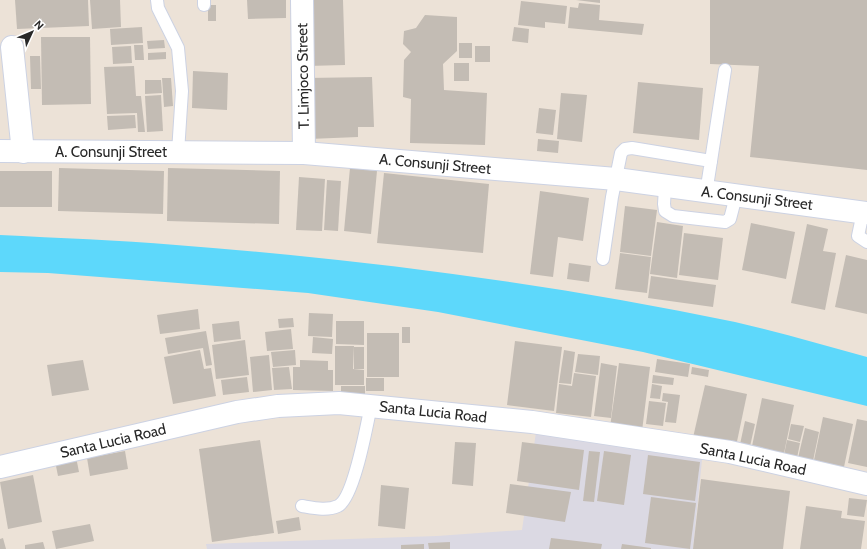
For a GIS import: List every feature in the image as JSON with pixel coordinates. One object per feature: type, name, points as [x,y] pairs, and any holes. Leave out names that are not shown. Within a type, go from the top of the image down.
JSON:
[{"type":"main road","name":"T. Limjoco Street","points":[[302,0],[304,153]]},
{"type":"main road","points":[[12,46],[23,152]]},
{"type":"main road","name":"A. Consunji Street","points":[[0,151],[304,153],[616,180],[706,193],[804,203],[865,212]]},
{"type":"main road","name":"Santa Lucia Road","points":[[0,467],[238,412],[278,406],[339,403],[532,422],[730,452],[867,484]]},
{"type":"lane","points":[[157,0],[158,8],[178,48],[182,91],[178,152]]},
{"type":"lane","points":[[706,193],[726,70]]},
{"type":"lane","points":[[603,258],[621,153],[632,148],[711,161]]},
{"type":"lane","points":[[665,187],[664,204],[666,211],[673,216],[725,222],[730,219],[736,196]]},
{"type":"lane","points":[[865,212],[858,236],[867,242]]},
{"type":"lane","points":[[302,506],[327,509],[339,506],[348,493],[358,462],[371,405]]},
{"type":"shaded area","points":[[537,425],[703,450],[693,549],[207,549],[206,544],[437,536],[522,530]]},
{"type":"water","points":[[0,235],[154,243],[387,265],[457,274],[666,308],[752,326],[867,357],[867,406],[643,352],[438,312],[308,293],[48,273],[0,272]]},
{"type":"building","points":[[15,0],[88,0],[89,26],[17,29]]},
{"type":"building","points":[[90,0],[120,0],[121,27],[92,29]]},
{"type":"building","points":[[247,0],[286,0],[286,18],[248,19]]},
{"type":"building","points":[[305,0],[343,0],[345,65],[307,66]]},
{"type":"building","points":[[576,0],[600,0],[600,3]]},
{"type":"building","points":[[710,0],[867,0],[867,170],[750,157],[759,66],[710,64]]},
{"type":"building","points":[[521,1],[567,6],[565,24],[545,22],[545,28],[518,25]]},
{"type":"building","points":[[579,3],[600,5],[599,20],[644,24],[642,35],[568,28],[570,7],[578,8]]},
{"type":"building","points":[[208,5],[216,5],[216,21],[208,21]]},
{"type":"building","points":[[425,15],[457,17],[457,51],[443,64],[444,90],[487,93],[485,145],[410,143],[411,99],[403,97],[404,60],[411,52],[403,44],[404,31],[416,28]]},
{"type":"building","points":[[142,27],[143,43],[111,45],[110,29]]},
{"type":"building","points":[[514,27],[529,29],[528,43],[512,41]]},
{"type":"building","points":[[41,37],[90,37],[91,104],[42,105]]},
{"type":"building","points":[[164,40],[165,48],[148,49],[147,41]]},
{"type":"building","points":[[459,43],[472,43],[472,58],[459,58]]},
{"type":"building","points":[[134,45],[143,45],[144,60],[135,60]]},
{"type":"building","points":[[131,46],[132,63],[113,64],[112,47]]},
{"type":"building","points":[[475,46],[490,46],[490,62],[475,62]]},
{"type":"building","points":[[166,52],[166,59],[148,60],[148,53]]},
{"type":"building","points":[[30,56],[40,56],[41,89],[31,89]]},
{"type":"building","points":[[454,63],[469,63],[469,81],[454,81]]},
{"type":"building","points":[[134,66],[136,96],[141,96],[145,132],[138,132],[137,113],[107,114],[104,67]]},
{"type":"building","points":[[193,71],[228,73],[227,110],[192,108]]},
{"type":"building","points":[[372,77],[374,127],[358,127],[358,137],[309,139],[307,78]]},
{"type":"building","points":[[162,78],[171,78],[173,106],[164,107]]},
{"type":"building","points":[[145,80],[161,80],[162,93],[145,94]]},
{"type":"building","points":[[638,82],[703,88],[699,140],[633,133]]},
{"type":"building","points":[[561,93],[587,95],[582,142],[557,139]]},
{"type":"building","points":[[161,95],[163,131],[147,132],[145,96]]},
{"type":"building","points":[[539,108],[556,110],[553,135],[536,133]]},
{"type":"building","points":[[135,115],[136,128],[108,130],[107,116]]},
{"type":"building","points":[[538,139],[559,141],[558,153],[537,151]]},
{"type":"building","points":[[59,168],[164,171],[163,214],[58,211]]},
{"type":"building","points":[[168,168],[280,171],[279,224],[167,221]]},
{"type":"building","points":[[350,168],[377,171],[371,234],[344,231]]},
{"type":"building","points":[[0,171],[52,171],[52,207],[0,207]]},
{"type":"building","points":[[384,173],[489,184],[483,253],[377,243]]},
{"type":"building","points":[[299,177],[325,179],[322,231],[296,230]]},
{"type":"building","points":[[327,180],[341,181],[338,231],[324,230]]},
{"type":"building","points":[[540,191],[589,198],[583,241],[558,237],[553,277],[530,274]]},
{"type":"building","points":[[625,206],[657,210],[651,256],[620,252]]},
{"type":"building","points":[[657,222],[683,226],[677,278],[650,274]]},
{"type":"building","points":[[751,223],[795,232],[786,279],[742,270]]},
{"type":"building","points":[[807,224],[828,229],[823,251],[836,253],[825,310],[791,303]]},
{"type":"building","points":[[684,233],[723,238],[718,280],[679,275]]},
{"type":"building","points":[[620,253],[651,257],[647,293],[615,289]]},
{"type":"building","points":[[846,255],[867,260],[867,314],[835,307]]},
{"type":"building","points":[[569,263],[591,266],[589,282],[567,279]]},
{"type":"building","points":[[651,276],[716,285],[713,307],[648,298]]},
{"type":"building","points":[[198,309],[200,329],[160,334],[157,315]]},
{"type":"building","points":[[309,313],[333,314],[332,337],[308,336]]},
{"type":"building","points":[[293,318],[294,327],[279,328],[278,319]]},
{"type":"building","points":[[239,321],[241,339],[214,342],[212,324]]},
{"type":"building","points":[[336,321],[364,321],[364,345],[336,344]]},
{"type":"building","points":[[402,327],[410,327],[410,343],[402,343]]},
{"type":"building","points":[[291,329],[293,349],[267,351],[265,332]]},
{"type":"building","points":[[206,331],[212,365],[206,366],[203,348],[168,354],[165,338]]},
{"type":"building","points":[[367,333],[399,333],[399,377],[367,377]]},
{"type":"building","points":[[313,337],[333,339],[332,354],[312,353]]},
{"type":"building","points":[[245,340],[249,375],[216,379],[212,345]]},
{"type":"building","points":[[515,341],[562,347],[554,411],[507,405]]},
{"type":"building","points":[[335,346],[354,346],[353,369],[364,370],[364,385],[335,385]]},
{"type":"building","points":[[354,347],[364,347],[364,369],[354,369]]},
{"type":"building","points":[[200,350],[204,369],[211,368],[216,396],[173,404],[164,357]]},
{"type":"building","points":[[295,350],[296,365],[273,367],[271,352]]},
{"type":"building","points":[[564,350],[575,352],[571,384],[559,383]]},
{"type":"building","points":[[578,354],[600,356],[598,375],[575,372]]},
{"type":"building","points":[[269,355],[272,390],[253,392],[250,357]]},
{"type":"building","points":[[657,359],[690,364],[688,377],[655,372]]},
{"type":"building","points":[[83,360],[89,390],[52,396],[47,365]]},
{"type":"building","points":[[300,360],[328,361],[328,370],[333,370],[333,391],[293,390],[293,367],[300,367]]},
{"type":"building","points":[[601,363],[617,366],[611,418],[594,416]]},
{"type":"building","points":[[619,363],[650,367],[642,431],[610,427]]},
{"type":"building","points":[[289,367],[292,389],[274,390],[272,368]]},
{"type":"building","points":[[692,367],[709,370],[708,377],[691,374]]},
{"type":"building","points":[[574,373],[596,376],[591,417],[556,413],[559,384],[572,386]]},
{"type":"building","points":[[653,375],[674,378],[673,385],[652,383]]},
{"type":"building","points":[[247,377],[249,392],[223,395],[221,380]]},
{"type":"building","points":[[366,378],[384,378],[384,391],[366,391]]},
{"type":"building","points":[[652,384],[662,386],[660,399],[650,398]]},
{"type":"building","points":[[705,385],[747,394],[735,451],[692,442]]},
{"type":"building","points":[[341,386],[365,386],[365,398],[341,398]]},
{"type":"building","points":[[663,393],[680,395],[676,423],[665,422],[668,402],[662,401]]},
{"type":"building","points":[[762,398],[794,405],[783,458],[751,451]]},
{"type":"building","points":[[649,401],[666,403],[663,426],[646,424]]},
{"type":"building","points":[[823,417],[853,424],[844,467],[814,460]]},
{"type":"building","points":[[857,419],[867,421],[867,467],[848,463]]},
{"type":"building","points":[[745,421],[755,424],[749,451],[739,449]]},
{"type":"building","points":[[791,424],[804,426],[800,442],[788,439]]},
{"type":"building","points":[[805,428],[819,432],[813,461],[798,458]]},
{"type":"building","points":[[260,440],[274,533],[212,542],[199,449]]},
{"type":"building","points":[[787,440],[800,443],[797,458],[784,455]]},
{"type":"building","points":[[455,442],[476,443],[473,486],[452,484]]},
{"type":"building","points":[[522,442],[584,450],[579,490],[517,481]]},
{"type":"building","points":[[125,451],[128,469],[90,476],[87,458]]},
{"type":"building","points":[[589,451],[600,452],[594,502],[583,501]]},
{"type":"building","points":[[604,451],[631,455],[624,505],[597,501]]},
{"type":"building","points":[[648,455],[700,462],[695,501],[643,494]]},
{"type":"building","points":[[76,457],[79,472],[58,476],[55,461]]},
{"type":"building","points":[[33,475],[42,522],[8,529],[0,482]]},
{"type":"building","points":[[701,479],[790,491],[783,549],[693,549]]},
{"type":"building","points":[[510,484],[571,492],[565,522],[506,513]]},
{"type":"building","points":[[381,485],[409,488],[405,529],[378,526]]},
{"type":"building","points":[[651,497],[696,503],[690,549],[645,543]]},
{"type":"building","points":[[849,498],[867,500],[864,517],[847,515]]},
{"type":"building","points":[[806,506],[842,511],[841,518],[865,521],[861,549],[800,549]]},
{"type":"building","points":[[299,517],[301,530],[278,534],[276,521]]},
{"type":"building","points":[[90,524],[94,541],[56,549],[52,531]]},
{"type":"building","points":[[3,538],[6,549],[0,549],[0,539]]},
{"type":"building","points":[[551,538],[602,544],[601,549],[549,549]]},
{"type":"building","points":[[43,542],[45,549],[25,549],[25,545]]},
{"type":"building","points":[[450,542],[450,549],[429,549],[428,543]]},
{"type":"building","points":[[424,544],[424,549],[401,549],[401,545]]},
{"type":"building","points":[[622,544],[651,548],[651,549],[621,549]]}]
